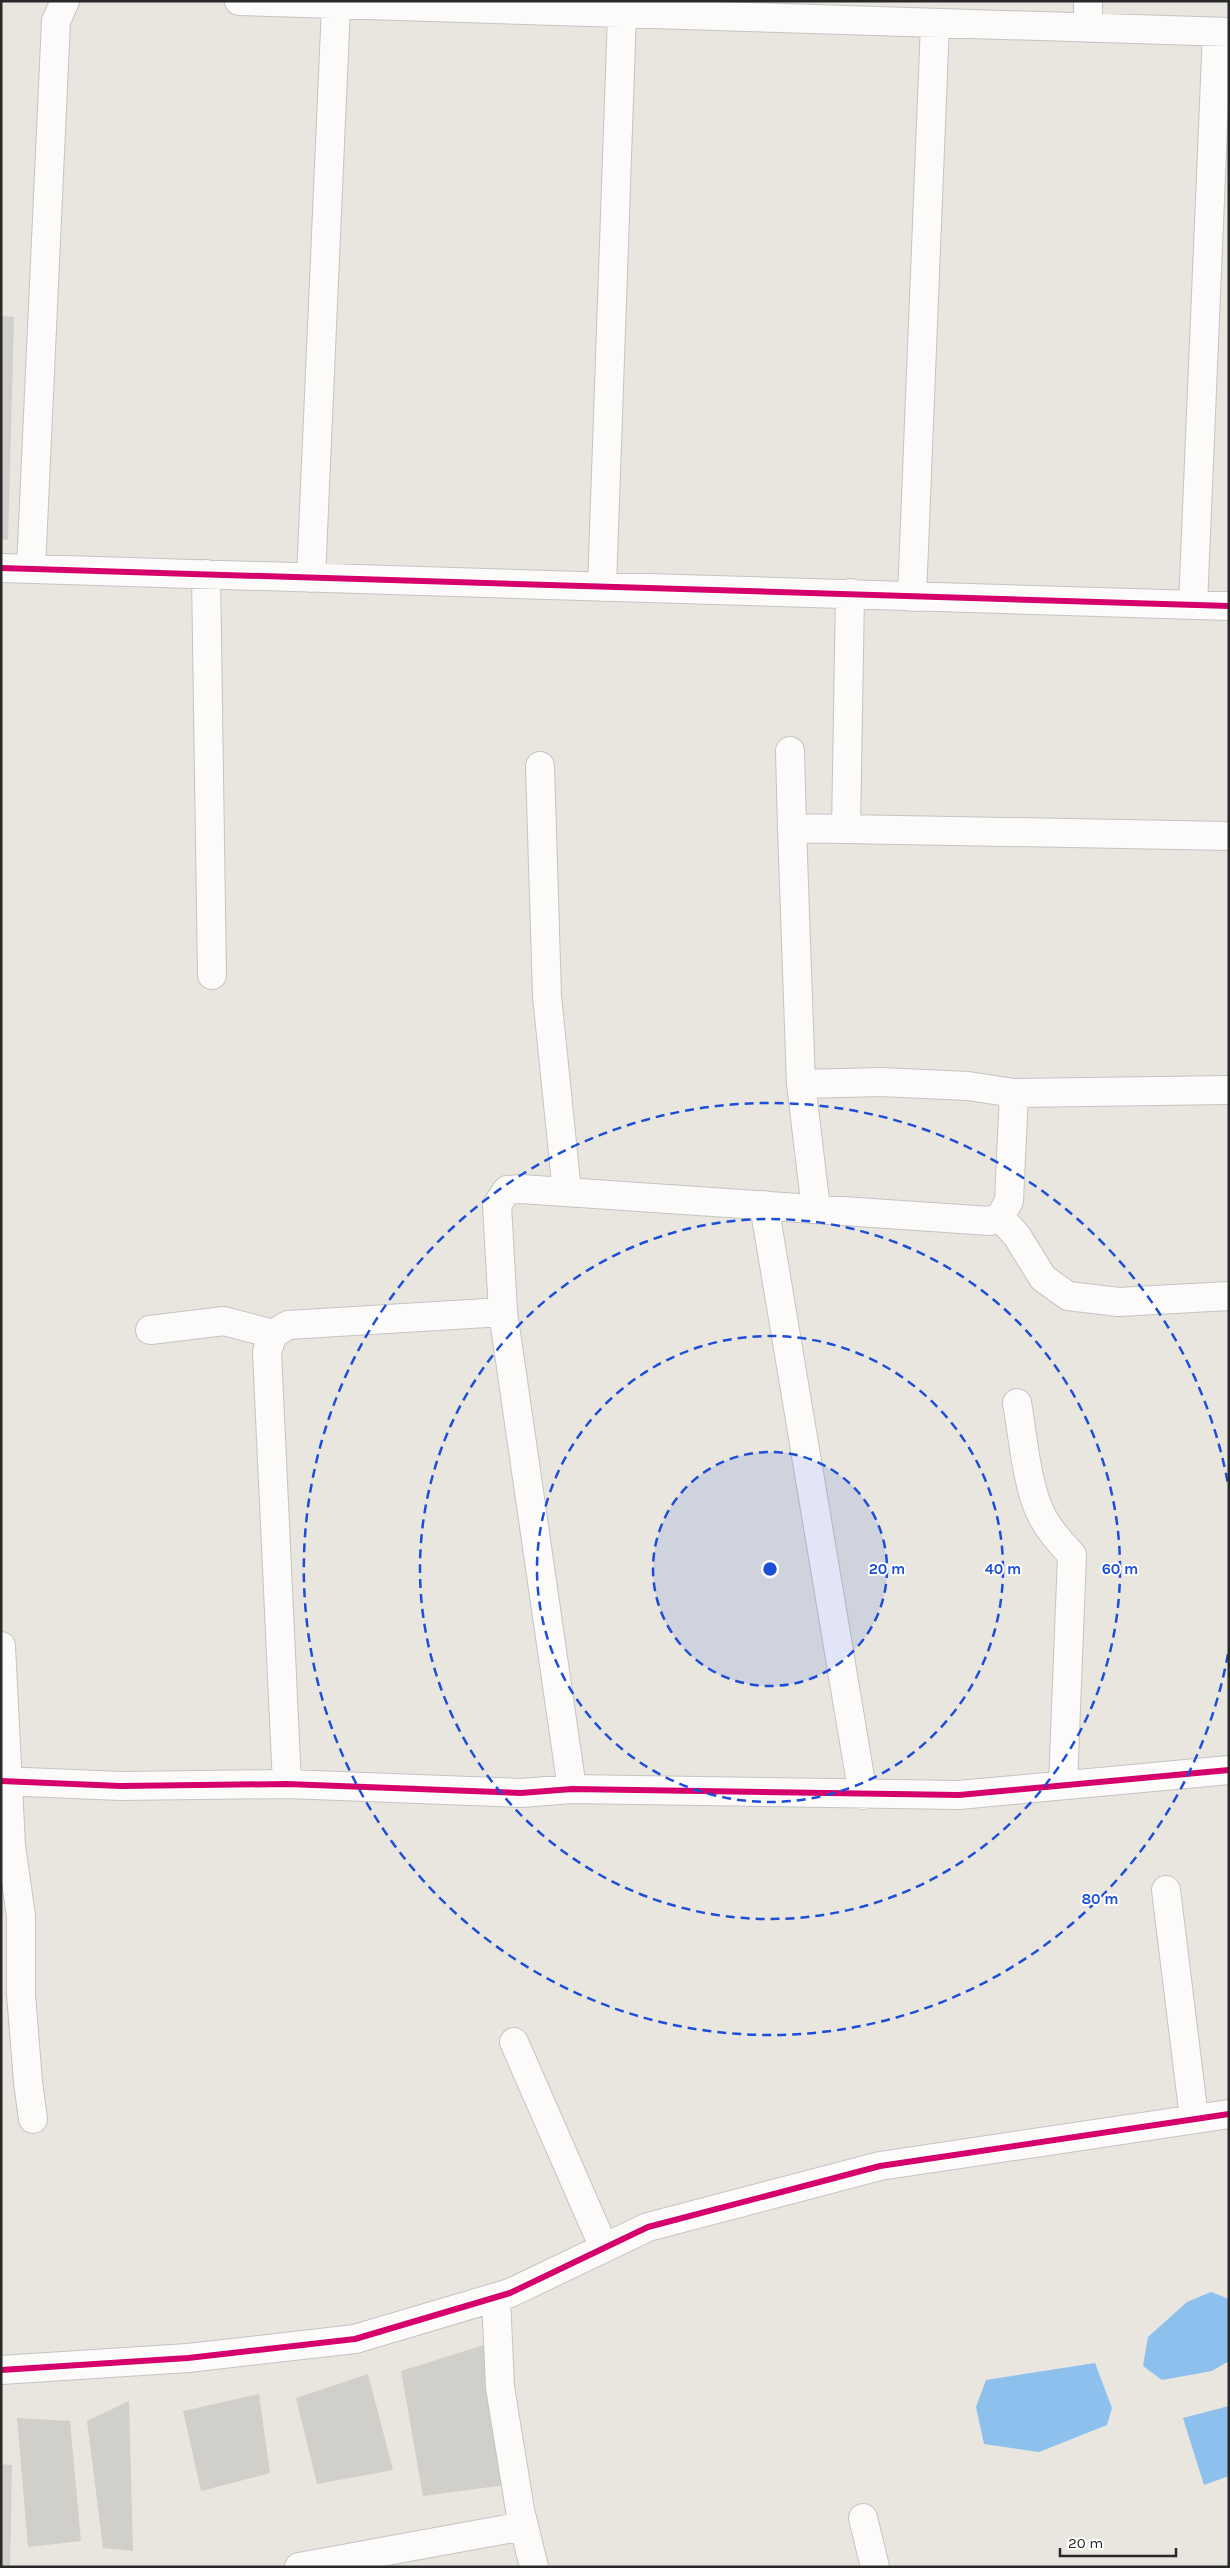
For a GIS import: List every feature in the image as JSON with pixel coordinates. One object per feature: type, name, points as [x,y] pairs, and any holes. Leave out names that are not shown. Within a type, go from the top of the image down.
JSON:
[{"type":"street","points":[[31,569],[56,21],[65,1]]},
{"type":"street","points":[[239,1],[336,6],[487,6],[622,14],[768,10],[935,24],[1223,32],[1193,605]]},
{"type":"street","points":[[1088,1],[1088,28]]},
{"type":"street","points":[[311,578],[336,6]]},
{"type":"street","points":[[602,587],[622,14]]},
{"type":"street","points":[[912,597],[935,24]]},
{"type":"street","points":[[1,568],[1229,606]]},
{"type":"street","points":[[206,574],[212,975]]},
{"type":"street","points":[[846,829],[850,593]]},
{"type":"street","points":[[790,751],[800,1084],[816,1209]]},
{"type":"street","points":[[540,766],[547,996],[567,1192]]},
{"type":"street","points":[[792,828],[1229,836]]},
{"type":"street","points":[[800,1084],[881,1082],[968,1086],[1014,1093],[1229,1090]]},
{"type":"street","points":[[572,1789],[503,1312],[497,1205],[508,1190],[567,1192],[990,1221],[1000,1217],[1009,1201],[1014,1093]]},
{"type":"street","points":[[764,1205],[863,1795]]},
{"type":"street","points":[[1000,1217],[1017,1236],[1043,1278],[1068,1296],[1119,1302],[1229,1296]]},
{"type":"street","points":[[287,1784],[267,1352],[273,1334],[288,1325],[503,1312]]},
{"type":"street","points":[[150,1330],[224,1321],[273,1334]]},
{"type":"street","points":[[1017,1403],[1032,1488],[1040,1512],[1052,1533],[1072,1555],[1063,1785]]},
{"type":"street","points":[[1,1646],[5,1781],[11,1846],[21,1916],[21,1994],[24,2043],[33,2119]]},
{"type":"street","points":[[5,1781],[121,1786],[287,1784],[522,1792],[572,1789],[960,1795],[1229,1770]]},
{"type":"street","points":[[1166,1890],[1194,2118]]},
{"type":"street","points":[[514,2042],[604,2248]]},
{"type":"street","points":[[1,2370],[188,2358],[355,2339],[496,2298],[648,2227],[880,2166],[1229,2114]]},
{"type":"street","points":[[496,2298],[500,2387],[524,2526],[534,2567]]},
{"type":"street","points":[[864,2518],[875,2567]]},
{"type":"street","points":[[299,2567],[524,2526]]},
{"type":"water","points":[[1211,2292],[1229,2299],[1229,2361],[1212,2371],[1162,2380],[1143,2366],[1148,2337],[1187,2302]]},
{"type":"water","points":[[1095,2363],[1112,2408],[1107,2425],[1039,2452],[984,2444],[976,2407],[986,2380]]},
{"type":"water","points":[[1229,2406],[1229,2476],[1204,2485],[1183,2418]]},
{"type":"building","points":[[1,316],[14,317],[8,540],[1,539]]},
{"type":"building","points":[[484,2345],[505,2485],[423,2496],[401,2371]]},
{"type":"building","points":[[368,2374],[393,2470],[317,2484],[296,2398]]},
{"type":"building","points":[[259,2394],[270,2473],[201,2491],[183,2411]]},
{"type":"building","points":[[129,2401],[133,2551],[103,2548],[87,2421]]},
{"type":"building","points":[[17,2418],[70,2421],[81,2541],[28,2547]]},
{"type":"building","points":[[1,2464],[12,2465],[10,2567],[1,2566]]},
{"type":"cycle path","points":[[1,568],[1229,606]]},
{"type":"cycle path","points":[[1,1781],[121,1786],[287,1784],[521,1793],[572,1789],[959,1795],[1229,1770]]},
{"type":"cycle path","points":[[1,2370],[188,2358],[355,2339],[510,2293],[648,2227],[880,2166],[1229,2114]]}]
